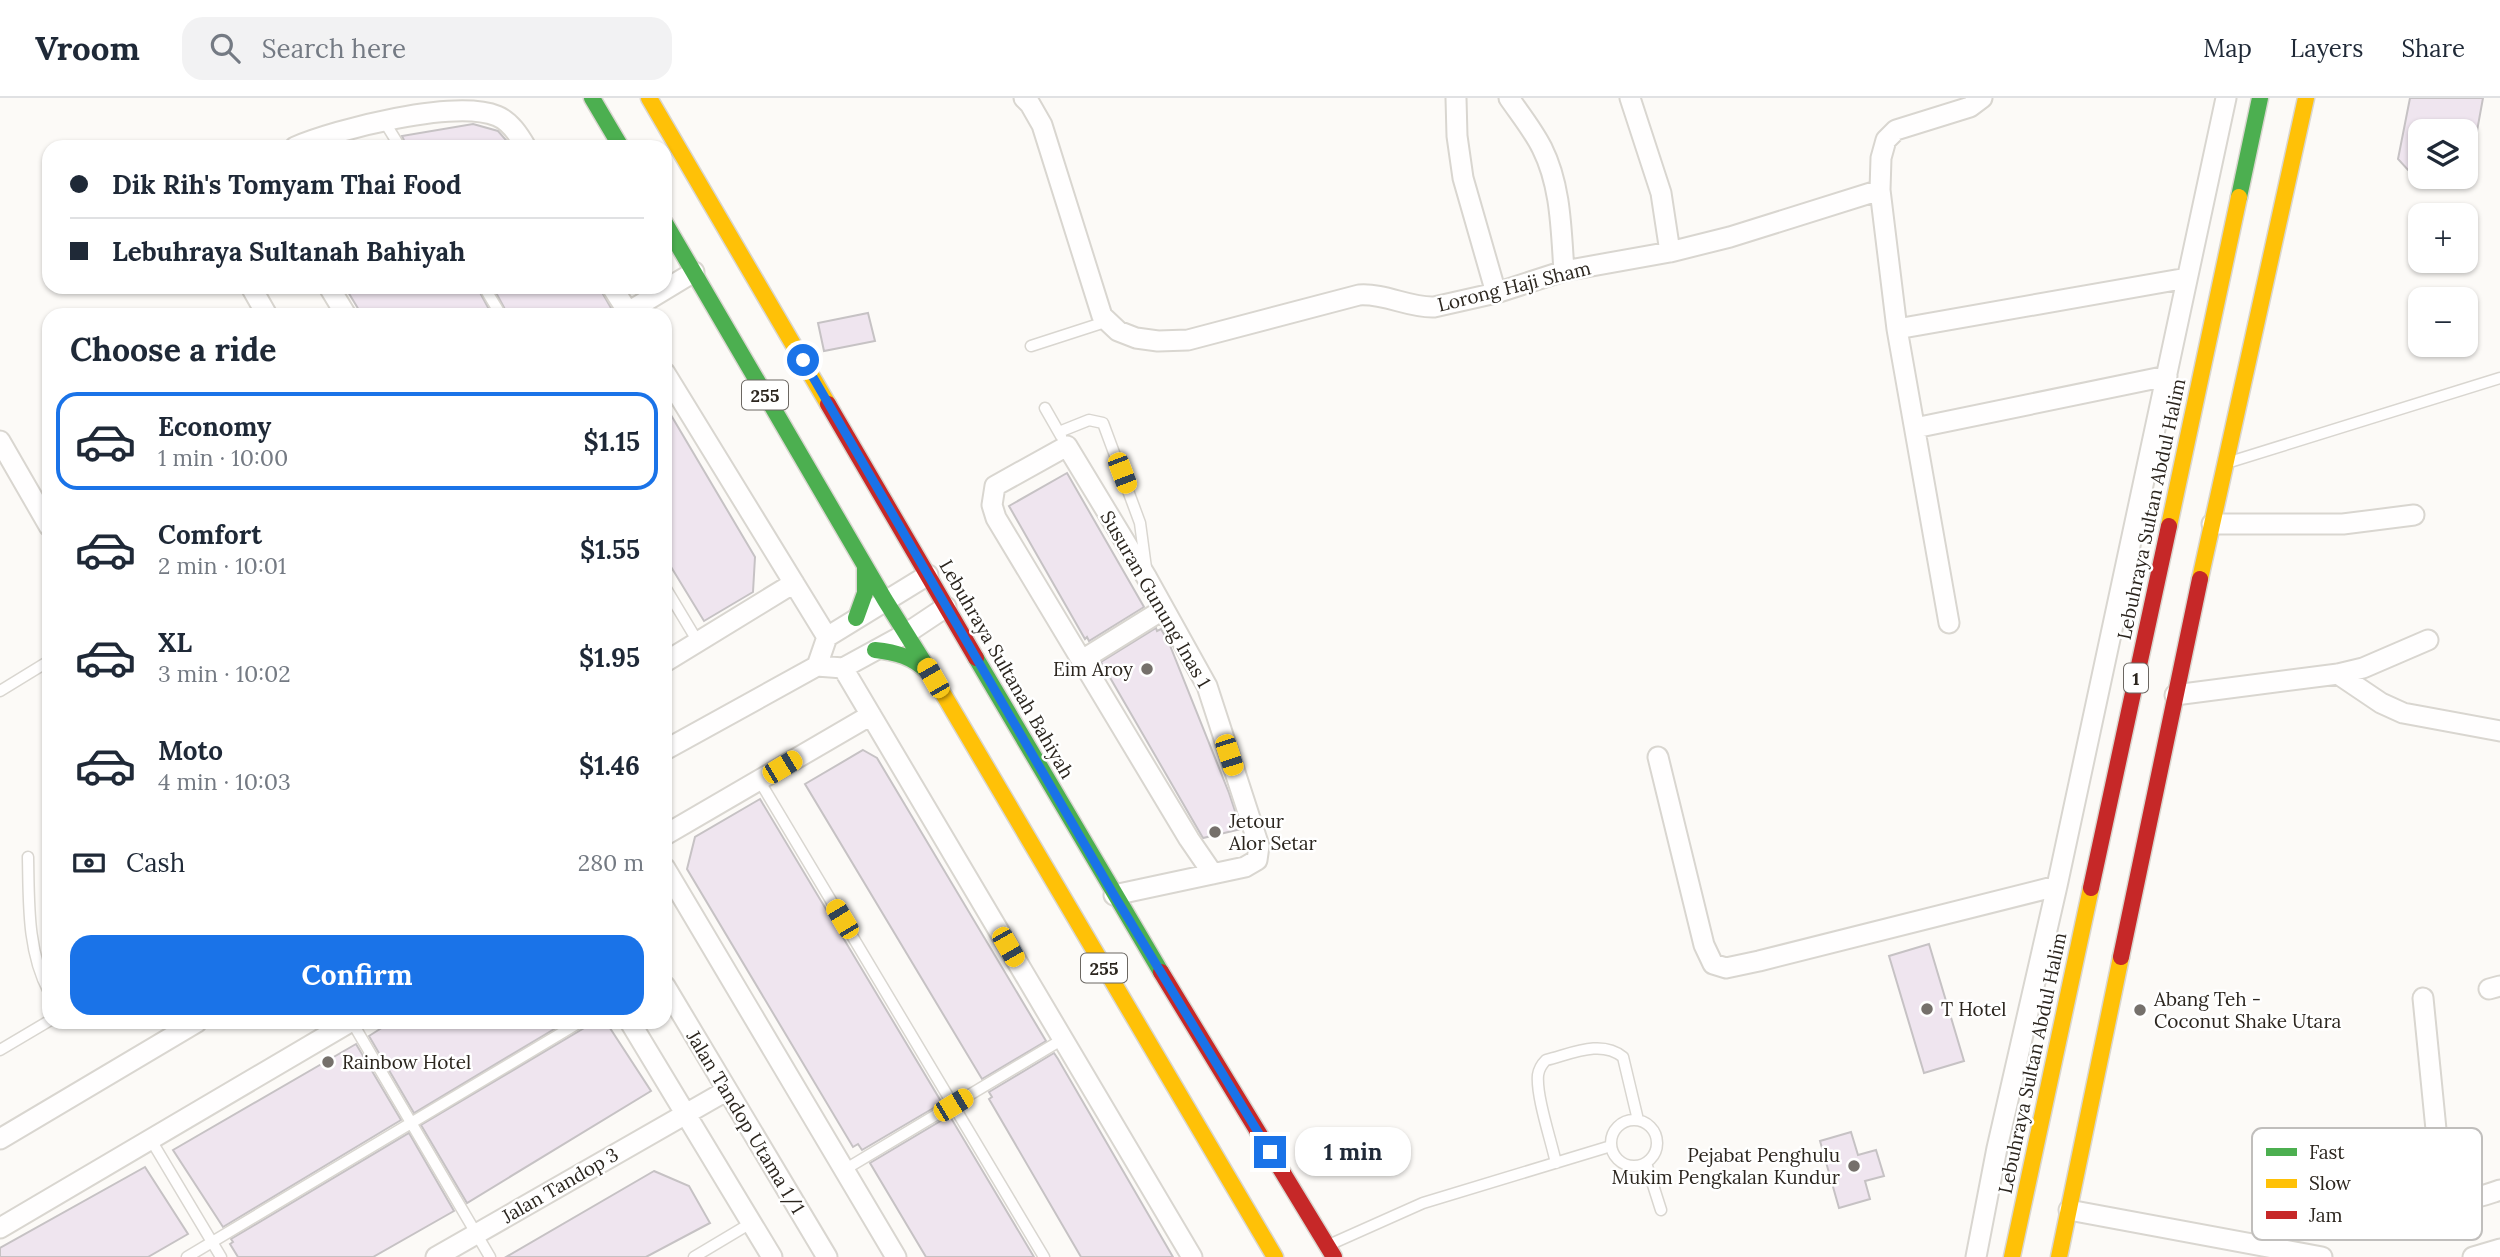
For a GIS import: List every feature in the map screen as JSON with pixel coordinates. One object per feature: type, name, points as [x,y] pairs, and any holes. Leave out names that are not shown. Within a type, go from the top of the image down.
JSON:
[{"type":"main road","points":[[592,98],[617,140]]},
{"type":"main road","name":"Lebuhraya Sultanah Bahiyah","points":[[649,98],[1114,895],[1330,1251]]},
{"type":"main road","name":"Lebuhraya Sultan Abdul Halim","points":[[2012,1257],[2260,98]]},
{"type":"main road","name":"1","points":[[2059,1257],[2175,695],[2306,98]]},
{"type":"main road","name":"255","points":[[672,235],[1275,1257]]},
{"type":"main road","points":[[856,618],[865,593],[865,566]]},
{"type":"main road","points":[[875,650],[901,654],[914,660],[933,678]]},
{"type":"street","points":[[1024,98],[1042,125],[1102,316],[1105,318]]},
{"type":"street","points":[[1456,98],[1457,135],[1463,178],[1496,293]]},
{"type":"street","points":[[1509,98],[1542,148],[1554,178],[1560,207],[1564,271]]},
{"type":"street","points":[[1630,98],[1661,193],[1670,252]]},
{"type":"street","points":[[1976,1257],[1997,1148],[2057,886],[2226,98]]},
{"type":"street","points":[[1949,623],[1897,329],[1880,190],[1881,158],[1886,140],[1896,130],[1972,101]]},
{"type":"street","points":[[318,140],[384,120],[462,111],[482,111],[500,117],[522,140]]},
{"type":"street","name":"Lorong Haji Sham","points":[[1105,318],[1118,331],[1136,338],[1157,341],[1188,340],[1359,295],[1386,296],[1424,307],[1496,293],[1564,271],[1670,252],[1730,237],[1880,190]]},
{"type":"street","points":[[672,286],[694,272]]},
{"type":"street","points":[[1897,329],[2187,278]]},
{"type":"street","points":[[638,308],[660,294]]},
{"type":"street","points":[[1915,428],[2167,376]]},
{"type":"street","points":[[672,384],[827,637]]},
{"type":"street","points":[[1063,439],[995,486],[992,505],[996,518],[1189,839],[1213,874],[1114,895]]},
{"type":"street","name":"Susuran Gunung Inas 1","points":[[1063,439],[1147,578],[1207,686],[1259,846],[1257,860],[1252,864],[1213,874]]},
{"type":"street","points":[[0,441],[42,514]]},
{"type":"street","points":[[2212,524],[2343,524],[2414,515]]},
{"type":"street","points":[[817,666],[827,637],[928,575]]},
{"type":"street","points":[[672,658],[794,583]]},
{"type":"street","points":[[672,746],[817,666],[843,668],[907,633],[946,607]]},
{"type":"street","points":[[1082,660],[1164,609]]},
{"type":"street","points":[[2175,695],[2338,674],[2363,668],[2428,640]]},
{"type":"street","points":[[843,668],[1192,1257]]},
{"type":"street","points":[[2338,674],[2381,704],[2403,713],[2500,731]]},
{"type":"street","points":[[672,831],[871,715]]},
{"type":"street","points":[[1658,757],[1704,946],[1713,964],[1726,968],[1759,961],[2057,886]]},
{"type":"street","points":[[672,880],[896,1257]]},
{"type":"street","name":"Jalan Tandop Utama 1/1","points":[[672,998],[827,1257]]},
{"type":"street","points":[[2423,998],[2436,1128]]},
{"type":"street","points":[[0,1139],[185,1029]]},
{"type":"street","points":[[0,1228],[339,1029]]},
{"type":"street","points":[[634,1029],[772,1257]]},
{"type":"street","name":"Jalan Tandop 3","points":[[436,1257],[726,1091]]},
{"type":"street","points":[[2482,1196],[2500,1190]]},
{"type":"street","points":[[2069,1210],[2322,1257]]},
{"type":"street","points":[[2473,1257],[2500,1249]]},
{"type":"lane","points":[[384,120],[396,140]]},
{"type":"lane","points":[[1031,346],[1099,324],[1105,318]]},
{"type":"lane","points":[[2225,463],[2500,378]]},
{"type":"lane","points":[[1045,408],[1063,439],[1089,420],[1103,423],[1140,523],[1147,578]]},
{"type":"lane","points":[[672,599],[698,642]]},
{"type":"lane","points":[[0,691],[42,666]]},
{"type":"lane","points":[[759,780],[1044,1257]]},
{"type":"lane","points":[[28,857],[30,923],[42,974]]},
{"type":"lane","points":[[0,1050],[42,1025]]},
{"type":"lane","points":[[355,1029],[490,1257]]},
{"type":"lane","points":[[187,1257],[568,1029]]},
{"type":"lane","points":[[844,1170],[1063,1039]]},
{"type":"lane","points":[[1556,1163],[1539,1088],[1538,1074],[1546,1060],[1591,1048],[1605,1048],[1616,1052],[1623,1057],[1638,1120]]},
{"type":"lane","points":[[1638,1120],[1651,1128],[1656,1135],[1656,1151],[1646,1163],[1630,1166],[1623,1163],[1611,1146],[1616,1129],[1630,1121],[1638,1120]]},
{"type":"lane","points":[[151,1140],[221,1257]]},
{"type":"lane","points":[[1330,1251],[1423,1203],[1611,1146]]},
{"type":"lane","points":[[1646,1163],[1661,1210]]},
{"type":"lane","points":[[694,1257],[751,1223]]},
{"type":"building","points":[[2410,98],[2483,98],[2478,126],[2478,119],[2408,119],[2408,170],[2398,159]]},
{"type":"building","points":[[473,124],[498,131],[506,140],[404,140],[402,136]]},
{"type":"building","points":[[349,294],[481,294],[488,308],[358,308]]},
{"type":"building","points":[[497,294],[603,294],[611,308],[504,308]]},
{"type":"building","points":[[868,313],[875,341],[824,351],[818,323]]},
{"type":"building","points":[[672,417],[755,557],[753,592],[704,621],[672,568]]},
{"type":"building","points":[[1067,473],[1144,607],[1089,641],[1087,637],[1085,639],[1009,506]]},
{"type":"building","points":[[1156,628],[1157,631],[1161,629],[1169,643],[1241,829],[1203,838],[1101,662]]},
{"type":"building","points":[[863,750],[877,758],[1046,1041],[982,1079],[805,784]]},
{"type":"building","points":[[760,799],[942,1103],[862,1150],[858,1144],[853,1147],[687,869],[695,837]]},
{"type":"building","name":"T Hotel","points":[[1929,944],[1964,1061],[1924,1073],[1889,956]]},
{"type":"building","points":[[380,1029],[554,1029],[414,1113],[369,1036]]},
{"type":"building","points":[[582,1029],[611,1029],[651,1091],[467,1203],[421,1125]]},
{"type":"building","points":[[356,1044],[401,1120],[223,1227],[173,1150]]},
{"type":"building","points":[[1054,1053],[1173,1257],[1081,1257],[989,1099],[992,1097],[989,1092]]},
{"type":"building","points":[[949,1116],[1034,1257],[926,1257],[870,1163]]},
{"type":"building","name":"Pejabat Penghulu Mukim Pengkalan Kundur","points":[[1851,1132],[1858,1155],[1876,1150],[1884,1176],[1865,1181],[1870,1199],[1839,1208],[1820,1141]]},
{"type":"building","points":[[409,1133],[454,1211],[373,1257],[238,1257],[230,1244],[233,1242],[231,1239]]},
{"type":"building","points":[[145,1167],[188,1234],[148,1257],[0,1257],[0,1248]]},
{"type":"building","points":[[654,1171],[689,1186],[710,1223],[646,1257],[506,1257]]},
{"type":"traffic: fast","points":[[592,98],[617,140]]},
{"type":"traffic: fast","points":[[2239,197],[2260,98]]},
{"type":"traffic: fast","points":[[672,235],[885,600],[935,680]]},
{"type":"traffic: fast","points":[[856,618],[865,593],[865,566]]},
{"type":"traffic: fast","points":[[875,650],[904,656],[928,672]]},
{"type":"traffic: fast","points":[[976,658],[1161,972]]},
{"type":"traffic: slow","points":[[649,98],[828,404]]},
{"type":"traffic: slow","points":[[2200,579],[2306,98]]},
{"type":"traffic: slow","points":[[2169,526],[2239,197]]},
{"type":"traffic: slow","points":[[935,680],[1275,1257]]},
{"type":"traffic: slow","points":[[2012,1257],[2091,888]]},
{"type":"traffic: slow","points":[[2059,1257],[2121,957]]},
{"type":"traffic: jam","points":[[828,404],[976,658]]},
{"type":"traffic: jam","points":[[2091,888],[2169,526]]},
{"type":"traffic: jam","points":[[2121,957],[2200,579]]},
{"type":"traffic: jam","points":[[1161,972],[1334,1257]]},
{"type":"place","name":"Eim Aroy","points":[[1147,669]]},
{"type":"place","name":"Jetour Alor Setar","points":[[1215,832]]},
{"type":"place","name":"T Hotel","points":[[1927,1009]]},
{"type":"place","name":"Abang Teh - Coconut Shake Utara","points":[[2140,1010]]},
{"type":"place","name":"Rainbow Hotel","points":[[328,1062]]},
{"type":"place","name":"Pejabat Penghulu Mukim Pengkalan Kundur","points":[[1854,1166]]},
{"type":"route","points":[[803,360],[1114,895],[1270,1152]]}]
